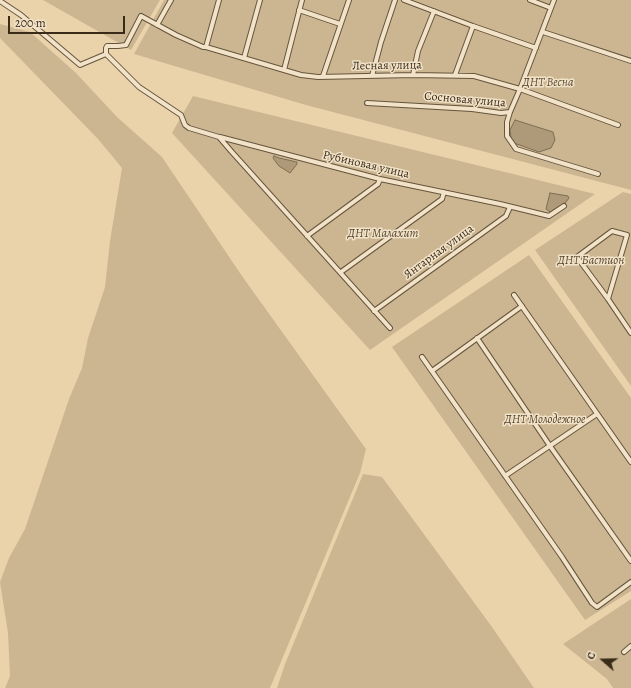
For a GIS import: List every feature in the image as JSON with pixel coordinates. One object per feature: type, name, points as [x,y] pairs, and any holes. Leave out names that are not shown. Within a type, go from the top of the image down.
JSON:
[{"type":"street","points":[[157,25],[171,0]]},
{"type":"street","points":[[206,47],[218,0]]},
{"type":"street","points":[[244,58],[260,0]]},
{"type":"street","points":[[284,70],[302,0]]},
{"type":"street","points":[[322,76],[349,0]]},
{"type":"street","points":[[372,76],[381,42],[395,0]]},
{"type":"street","points":[[404,0],[536,48]]},
{"type":"street","points":[[530,0],[551,8]]},
{"type":"street","points":[[510,112],[543,32],[554,0]]},
{"type":"street","points":[[0,1],[21,15],[80,64],[106,54]]},
{"type":"street","points":[[299,10],[340,24]]},
{"type":"street","points":[[413,75],[418,51],[434,11]]},
{"type":"street","name":"Лесная улица","points":[[106,54],[107,46],[126,45],[141,16],[203,47],[302,75],[318,77],[413,75],[474,76],[520,90],[618,125]]},
{"type":"street","points":[[455,75],[473,26]]},
{"type":"street","points":[[543,32],[631,61]]},
{"type":"street","name":"Рубиновая улица","points":[[106,54],[140,88],[181,114],[185,125],[190,128],[380,179],[549,216],[564,206]]},
{"type":"street","name":"Сосновая улица","points":[[367,103],[472,109],[501,113],[510,112],[507,122],[508,136],[516,149],[598,174]]},
{"type":"street","points":[[219,137],[390,328]]},
{"type":"street","points":[[307,236],[378,184],[380,179]]},
{"type":"street","points":[[341,272],[442,199],[444,192]]},
{"type":"street","name":"Янтарная улица","points":[[374,311],[506,216],[510,207]]},
{"type":"street","points":[[608,299],[627,235],[612,231],[576,258],[608,299],[631,333]]},
{"type":"street","points":[[514,295],[631,462]]},
{"type":"street","points":[[432,371],[522,306]]},
{"type":"street","points":[[477,338],[550,446],[631,561]]},
{"type":"street","points":[[422,357],[592,603],[597,607],[631,582]]},
{"type":"street","points":[[505,476],[597,414]]},
{"type":"street","points":[[624,652],[631,646]]},
{"type":"green space","points":[[43,0],[160,0],[131,50]]},
{"type":"green space","name":"ДНТ Весна","points":[[164,0],[631,0],[631,190],[306,105],[134,54]]},
{"type":"green space","points":[[0,24],[30,32],[76,73],[117,117],[162,157],[242,276],[366,449],[360,473],[270,688],[5,688],[10,676],[8,633],[0,582],[9,558],[25,529],[69,399],[82,368],[88,338],[105,287],[110,241],[122,168],[98,139],[0,38]]},
{"type":"green space","name":"ДНТ Малахит","points":[[193,96],[595,194],[370,350],[172,133]]},
{"type":"green space","name":"ДНТ Бастион","points":[[623,192],[631,194],[631,386],[535,250]]},
{"type":"green space","name":"ДНТ Молодежное","points":[[529,255],[631,398],[631,591],[585,620],[392,347]]},
{"type":"green space","points":[[363,474],[382,477],[492,627],[534,688],[277,688],[285,664]]},
{"type":"green space","points":[[631,599],[631,688],[613,688],[607,679],[563,644]]},
{"type":"shaded area","points":[[515,120],[553,132],[555,140],[551,148],[539,152],[514,143],[511,138],[510,130]]},
{"type":"shaded area","points":[[274,156],[297,162],[297,164],[290,173],[279,166],[273,158]]},
{"type":"shaded area","points":[[550,193],[568,196],[569,198],[566,202],[550,212],[546,209]]}]
